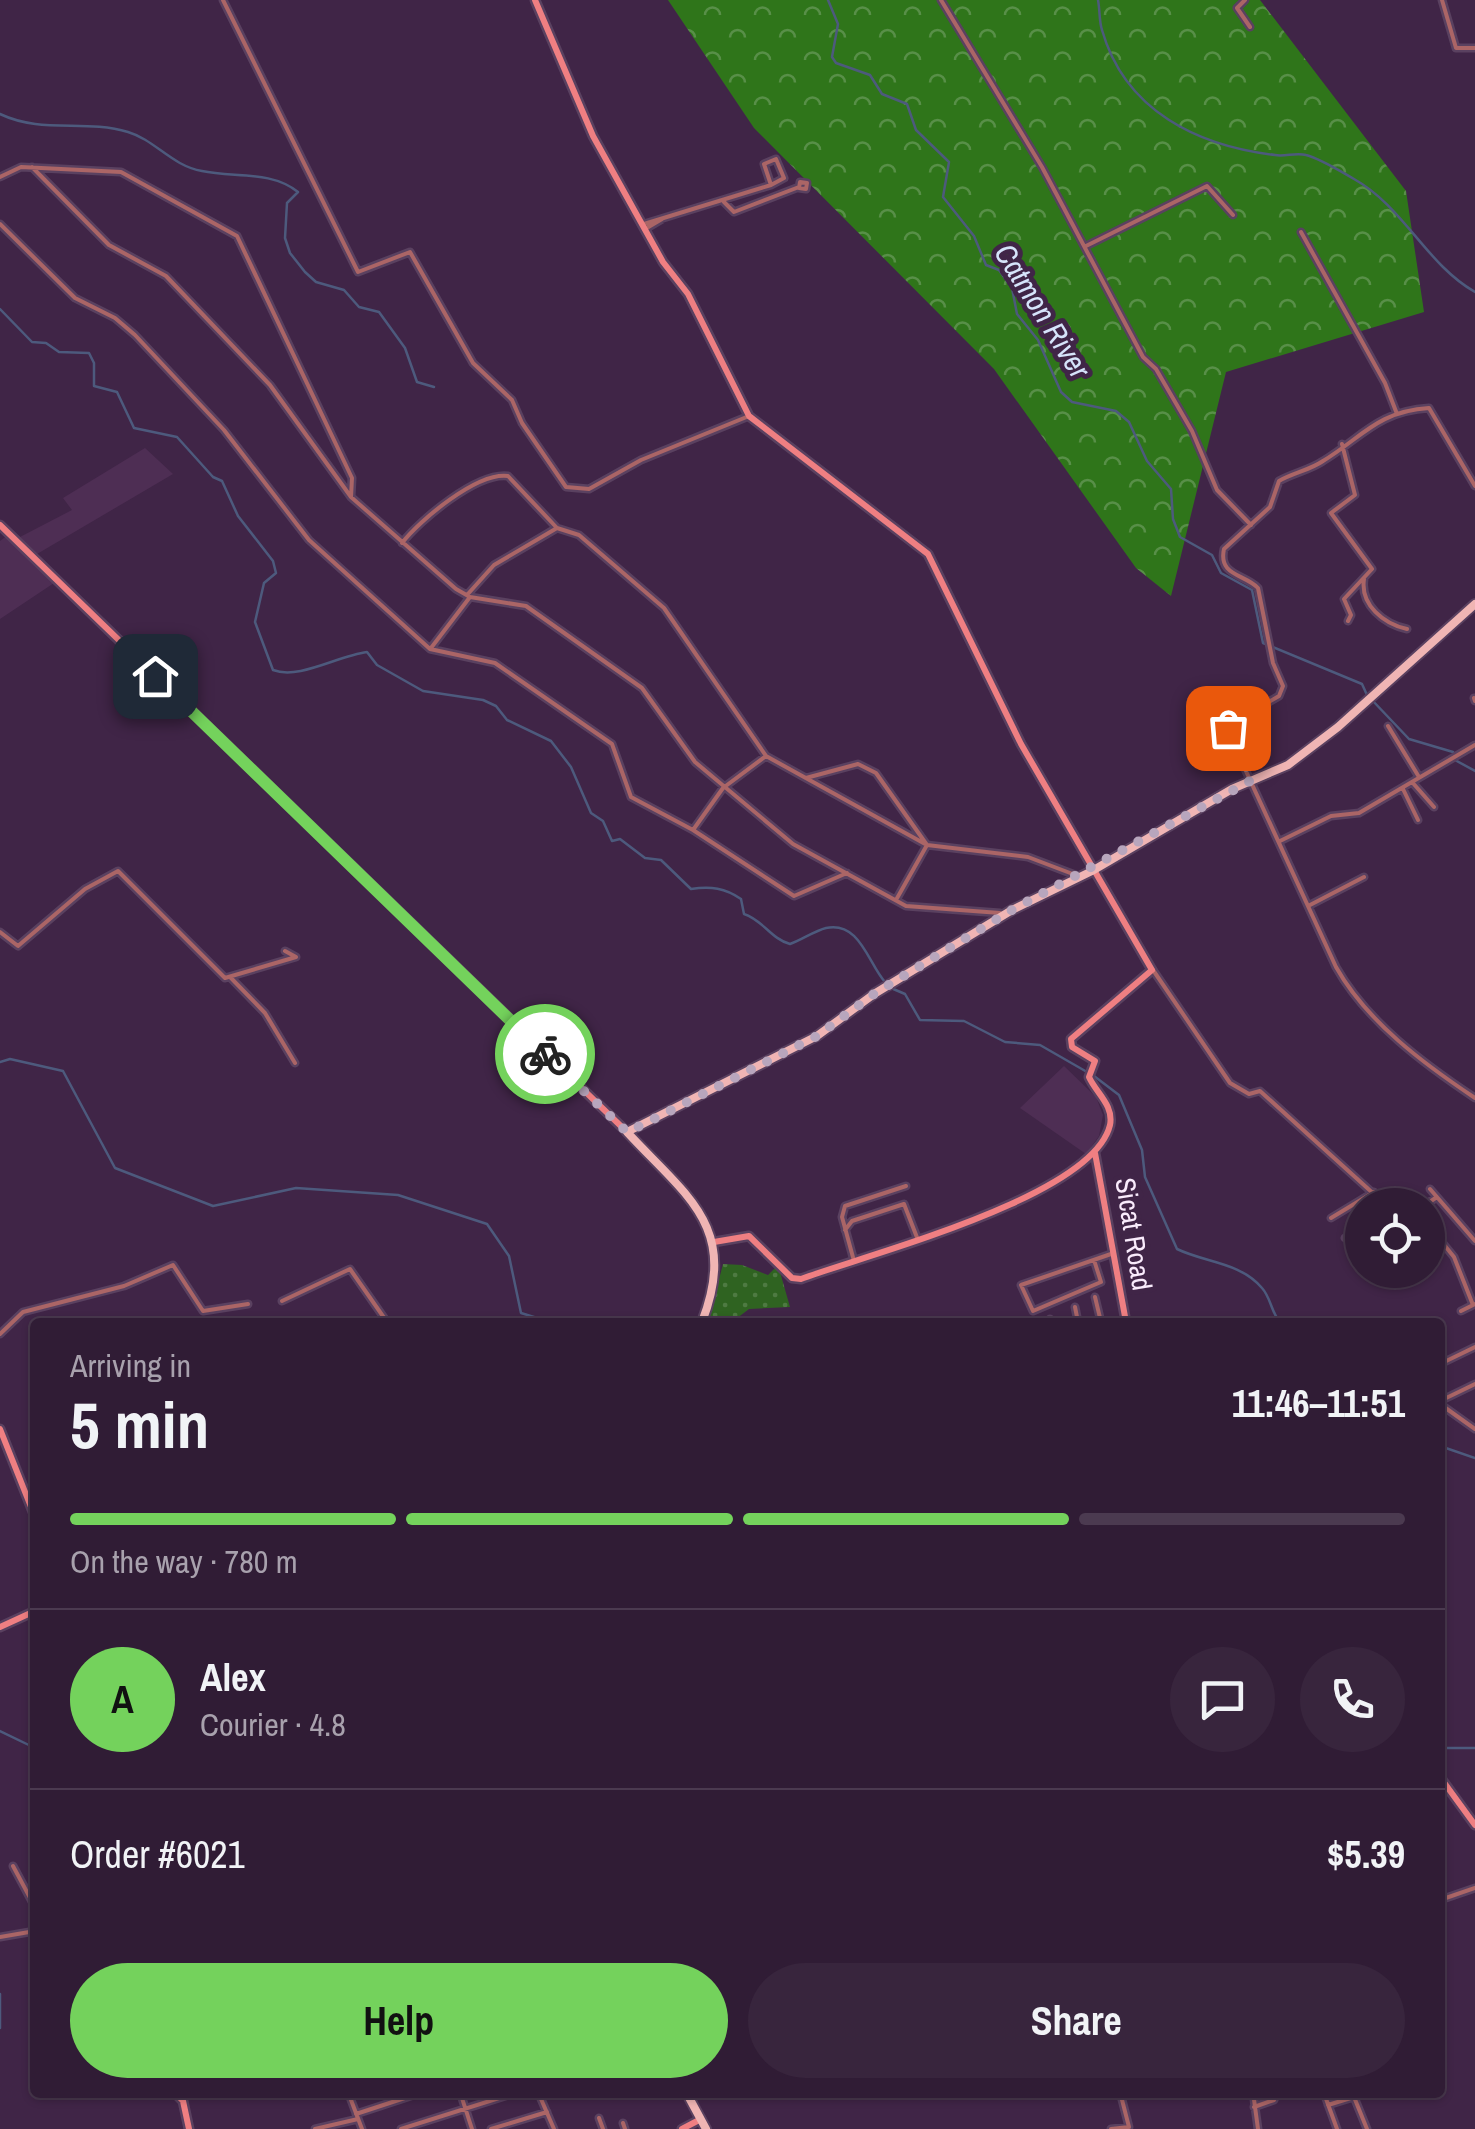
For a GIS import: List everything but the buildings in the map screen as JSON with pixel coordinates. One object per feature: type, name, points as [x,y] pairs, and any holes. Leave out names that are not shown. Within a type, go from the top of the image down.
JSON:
[{"type":"main road","points":[[703,1318],[715,1278],[714,1242],[688,1193],[627,1132],[817,1036],[874,994],[1012,910],[1298,759],[1475,604]]},
{"type":"main road","points":[[689,2098],[706,2129]]},
{"type":"street","points":[[223,0],[358,272],[410,252],[473,363],[512,400],[522,422],[566,486],[589,489],[640,460],[750,416]]},
{"type":"street","points":[[535,0],[593,136],[643,227],[688,294],[750,416],[928,554],[1020,744],[1092,871],[1152,970],[1230,1083],[1249,1094],[1260,1091],[1369,1188]]},
{"type":"street","points":[[941,0],[1086,246],[1140,351],[1156,369],[1192,431],[1217,490],[1251,525]]},
{"type":"street","points":[[1245,0],[1236,8],[1250,27]]},
{"type":"street","points":[[1442,0],[1456,48],[1475,48]]},
{"type":"street","points":[[643,227],[778,183],[784,176],[778,162],[772,159],[764,166],[771,185]]},
{"type":"street","points":[[0,166],[7,172]]},
{"type":"street","points":[[32,167],[108,245],[166,276],[270,385],[351,496],[402,543],[469,596],[526,606],[642,688],[695,762],[793,844],[915,908],[992,914],[1012,910]]},
{"type":"street","points":[[0,176],[32,167],[121,172],[237,236],[352,478],[351,496]]},
{"type":"street","points":[[778,183],[782,193]]},
{"type":"street","points":[[1086,246],[1207,186],[1234,215]]},
{"type":"street","points":[[724,202],[734,212],[798,187]]},
{"type":"street","points":[[0,224],[75,298],[135,334],[224,430],[309,540],[430,649],[495,662],[605,738],[614,748],[628,794],[797,896],[847,872]]},
{"type":"street","points":[[1301,232],[1385,383],[1397,414]]},
{"type":"street","points":[[1475,486],[1429,408],[1397,414],[1342,444],[1325,460],[1279,481],[1272,504],[1224,550],[1222,558],[1228,571],[1256,585],[1270,651],[1283,682],[1282,692],[1228,728],[1280,841],[1350,990],[1440,1076],[1475,1098]]},
{"type":"street","points":[[1342,444],[1355,496],[1331,513],[1371,568],[1343,602],[1351,615],[1348,620]]},
{"type":"street","points":[[402,543],[422,517],[502,474],[557,528],[579,535],[664,608],[766,756],[927,845],[1028,857],[1080,877]]},
{"type":"street","points":[[0,525],[627,1132]]},
{"type":"street","points":[[430,649],[494,565],[557,528]]},
{"type":"street","points":[[0,538],[8,532]]},
{"type":"street","points":[[1364,579],[1364,594],[1374,612],[1392,626],[1407,629]]},
{"type":"street","points":[[1388,726],[1419,777]]},
{"type":"street","points":[[1280,841],[1331,816],[1355,815],[1475,745]]},
{"type":"street","points":[[693,830],[723,788],[766,756]]},
{"type":"street","points":[[806,778],[858,764],[872,770],[927,845]]},
{"type":"street","points":[[1412,782],[1434,807]]},
{"type":"street","points":[[1403,789],[1418,820]]},
{"type":"street","points":[[896,901],[927,845]]},
{"type":"street","points":[[1,936],[18,946],[85,889],[118,871],[265,1013],[295,1063]]},
{"type":"street","points":[[1310,905],[1364,877]]},
{"type":"street","points":[[230,978],[296,957],[286,951]]},
{"type":"street","points":[[714,1242],[748,1236],[796,1279],[918,1240],[1011,1204],[1095,1154],[1109,1128],[1110,1114],[1089,1077],[1095,1064],[1072,1047],[1071,1040],[1152,970]]},
{"type":"street","name":"Sicat Road","points":[[1095,1154],[1100,1162],[1110,1254],[1125,1318]]},
{"type":"street","points":[[854,1261],[842,1211],[850,1202],[906,1186]]},
{"type":"street","points":[[845,1230],[852,1222],[904,1204],[918,1240]]},
{"type":"street","points":[[1445,1207],[1475,1241]]},
{"type":"street","points":[[1332,1218],[1345,1210]]},
{"type":"street","points":[[1445,1247],[1459,1266],[1474,1304],[1461,1311]]},
{"type":"street","points":[[1094,1260],[1101,1282],[1033,1311],[1021,1285],[1110,1254]]},
{"type":"street","points":[[0,1334],[22,1312],[124,1286],[174,1265],[203,1311],[248,1304]]},
{"type":"street","points":[[282,1301],[350,1268],[384,1318]]},
{"type":"street","points":[[1096,1297],[1100,1318]]},
{"type":"street","points":[[1074,1307],[1077,1318]]},
{"type":"street","points":[[1445,1362],[1475,1347]]},
{"type":"street","points":[[1445,1400],[1475,1384]]},
{"type":"street","points":[[1445,1406],[1474,1426]]},
{"type":"street","points":[[0,1429],[30,1504]]},
{"type":"street","points":[[0,1626],[30,1614]]},
{"type":"street","points":[[1445,1784],[1475,1825]]},
{"type":"street","points":[[13,1866],[30,1898]]},
{"type":"street","points":[[1445,1898],[1475,1888]]},
{"type":"street","points":[[0,1937],[30,1932]]},
{"type":"street","points":[[179,2098],[189,2129]]},
{"type":"street","points":[[350,2098],[362,2129]]},
{"type":"street","points":[[315,2129],[406,2098]]},
{"type":"street","points":[[462,2098],[472,2129]]},
{"type":"street","points":[[401,2129],[500,2098]]},
{"type":"street","points":[[541,2098],[554,2129]]},
{"type":"street","points":[[1111,2129],[1128,2127],[1121,2098]]},
{"type":"street","points":[[1253,2098],[1258,2129]]},
{"type":"street","points":[[1254,2106],[1274,2098]]},
{"type":"street","points":[[1326,2098],[1337,2129]]},
{"type":"street","points":[[1328,2105],[1348,2098]]},
{"type":"street","points":[[1355,2098],[1367,2129]]},
{"type":"street","points":[[492,2129],[547,2112]]},
{"type":"street","points":[[600,2118],[603,2129]]},
{"type":"street","points":[[682,2129],[700,2119]]},
{"type":"shaded area","points":[[145,448],[173,474],[37,554],[20,537],[72,510],[63,498]]},
{"type":"shaded area","points":[[8,535],[54,583],[0,619],[0,541]]},
{"type":"shaded area","points":[[1064,1066],[1096,1097],[1103,1115],[1099,1136],[1086,1154],[1020,1108]]},
{"type":"green space","points":[[668,0],[1260,0],[1406,191],[1424,312],[1226,372],[1171,596],[1136,568],[994,369],[754,128]]},
{"type":"green space","points":[[723,1264],[742,1265],[768,1275],[778,1265],[790,1307],[749,1309],[737,1318],[709,1318]]},
{"type":"waterway","name":"Catmon River","points":[[828,0],[838,24],[832,57],[836,63],[870,75],[882,94],[907,104],[916,130],[949,162],[943,197],[974,236],[986,265],[999,270],[1012,288],[1017,314],[1038,340],[1061,392],[1072,402],[1116,411],[1129,422],[1147,461],[1171,489],[1173,519],[1180,537],[1212,555],[1221,573],[1252,590],[1263,643],[1362,684],[1367,695]]},
{"type":"waterway","points":[[1098,0],[1101,27],[1113,58],[1128,82],[1168,120],[1219,143],[1275,155],[1306,155],[1343,172],[1372,191],[1442,266],[1475,292]]},
{"type":"waterway","points":[[0,114],[32,123],[112,128],[147,141],[191,168],[276,180],[287,185],[298,192],[287,203],[285,238],[290,253],[316,282],[344,290],[359,307],[379,312],[405,348],[417,382],[434,387]]},
{"type":"waterway","points":[[0,309],[32,342],[46,343],[59,352],[89,353],[94,363],[94,386],[117,392],[134,428],[177,437],[213,477],[222,481],[238,516],[273,561],[276,573],[264,583],[255,622],[273,670],[306,670],[367,652],[377,665],[423,691],[483,700],[496,706],[507,720],[551,741],[571,767],[591,813],[603,821],[612,841],[620,839],[645,858],[661,860],[691,889],[718,889],[735,895],[741,899],[744,914],[783,942],[790,944],[826,928],[847,931],[862,945],[885,982]]},
{"type":"waterway","name":"Catmon River","points":[[1372,700],[1409,739],[1453,752]]},
{"type":"waterway","name":"Catmon River","points":[[1455,760],[1475,771]]},
{"type":"waterway","points":[[891,988],[905,994],[920,1020],[964,1021],[1005,1042],[1040,1045],[1087,1072]]},
{"type":"waterway","points":[[0,1062],[10,1059],[63,1071],[115,1168],[213,1206],[296,1188],[398,1195],[487,1224],[509,1256],[521,1313],[537,1318]]},
{"type":"waterway","points":[[1094,1076],[1119,1095],[1142,1150],[1145,1177],[1177,1249],[1253,1279],[1265,1292],[1278,1318]]},
{"type":"waterway","points":[[1445,1448],[1475,1458]]},
{"type":"waterway","points":[[0,1731],[30,1746]]},
{"type":"waterway","points":[[1445,1748],[1475,1748]]},
{"type":"waterway","points":[[0,1994],[0,2028]]},
{"type":"way so far","points":[[545,1054],[627,1132],[644,1124],[817,1036],[874,994],[944,955],[1012,910],[1092,871],[1252,780],[1228,728]]},
{"type":"route","points":[[155,676],[545,1054]]}]
